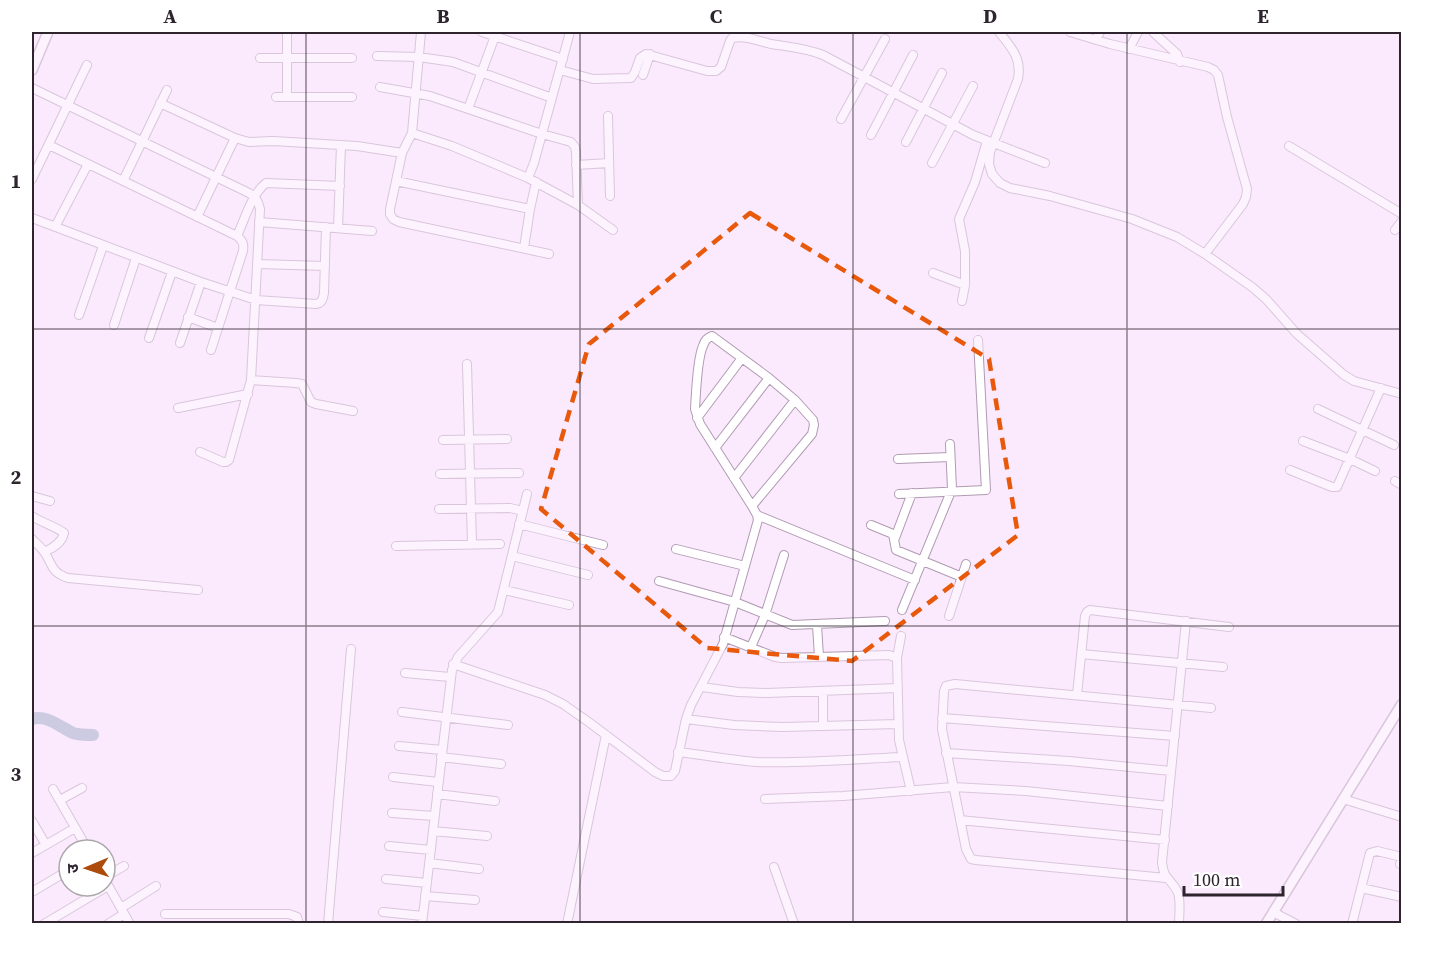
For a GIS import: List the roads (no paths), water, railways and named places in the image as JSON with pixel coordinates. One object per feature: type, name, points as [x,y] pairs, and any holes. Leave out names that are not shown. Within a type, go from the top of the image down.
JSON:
[{"type":"street","points":[[32,70],[48,32]]},
{"type":"street","points":[[287,32],[288,97]]},
{"type":"street","points":[[421,32],[412,133],[402,153],[390,214],[399,222],[549,254]]},
{"type":"street","points":[[482,32],[562,59]]},
{"type":"street","points":[[528,177],[570,32]]},
{"type":"street","points":[[962,302],[965,285],[965,251],[959,219],[1020,70],[1012,48],[999,32]]},
{"type":"street","points":[[1070,32],[1208,68],[1214,70],[1218,75],[1229,126],[1247,189],[1243,204],[1205,254]]},
{"type":"street","points":[[1096,40],[1100,32]]},
{"type":"street","points":[[1129,49],[1138,32]]},
{"type":"street","points":[[1153,32],[1177,54],[1180,62]]},
{"type":"street","points":[[468,109],[495,36]]},
{"type":"street","points":[[560,70],[592,79],[631,78],[639,58],[650,54],[716,72],[721,67],[730,41],[736,37],[810,50],[990,143],[1046,163]]},
{"type":"street","points":[[841,119],[885,39]]},
{"type":"street","points":[[642,75],[650,54]]},
{"type":"street","points":[[377,56],[418,57],[453,62],[552,98]]},
{"type":"street","points":[[871,135],[913,56]]},
{"type":"street","points":[[260,58],[352,58]]},
{"type":"street","points":[[32,180],[87,65]]},
{"type":"street","points":[[906,142],[942,73]]},
{"type":"street","points":[[932,163],[973,86]]},
{"type":"street","points":[[380,87],[430,96],[571,142],[575,147],[578,205]]},
{"type":"street","points":[[32,88],[249,193],[258,201],[260,208],[256,300],[251,380],[248,394],[229,460],[223,462],[200,452]]},
{"type":"street","points":[[123,181],[166,90]]},
{"type":"street","points":[[276,97],[352,97]]},
{"type":"street","points":[[160,103],[236,138],[255,143],[273,141],[357,146],[402,153]]},
{"type":"street","points":[[608,116],[610,196]]},
{"type":"street","points":[[412,133],[452,146],[528,177],[578,205],[613,230]]},
{"type":"street","points":[[197,217],[236,138]]},
{"type":"street","points":[[990,143],[989,164],[992,174],[1000,183],[1010,188],[1050,196],[1131,219],[1177,237],[1252,287],[1266,299],[1297,334],[1344,375],[1354,381],[1401,394]]},
{"type":"street","points":[[49,145],[237,236],[244,244],[211,350]]},
{"type":"street","points":[[338,228],[341,145]]},
{"type":"street","points":[[1288,146],[1401,214]]},
{"type":"street","points":[[576,165],[609,163]]},
{"type":"street","points":[[55,228],[87,164]]},
{"type":"street","points":[[396,181],[530,209]]},
{"type":"street","points":[[524,248],[536,182]]},
{"type":"street","points":[[237,236],[261,186],[266,183],[340,186]]},
{"type":"street","points":[[32,218],[172,272],[256,300],[316,304],[323,299],[324,293],[326,227]]},
{"type":"street","points":[[1395,230],[1401,221]]},
{"type":"street","points":[[259,222],[372,231]]},
{"type":"street","points":[[79,315],[103,246]]},
{"type":"street","points":[[114,325],[136,258]]},
{"type":"street","points":[[257,264],[325,266]]},
{"type":"street","points":[[149,338],[172,272]]},
{"type":"street","points":[[933,273],[965,285]]},
{"type":"street","points":[[180,343],[201,282]]},
{"type":"street","points":[[188,317],[218,328]]},
{"type":"street","points":[[752,506],[814,430],[813,420],[795,400],[769,378],[712,336],[704,342],[700,354],[695,409],[697,418],[715,448],[734,478],[752,506],[758,515],[915,580]]},
{"type":"street","points":[[899,494],[986,490],[978,340]]},
{"type":"street","points":[[697,418],[742,358]]},
{"type":"street","points":[[467,364],[472,544]]},
{"type":"street","points":[[715,448],[769,378]]},
{"type":"street","points":[[251,380],[302,384],[311,402],[353,411]]},
{"type":"street","points":[[1290,470],[1335,488],[1340,484],[1381,388]]},
{"type":"street","points":[[178,408],[248,394]]},
{"type":"street","points":[[734,478],[795,400]]},
{"type":"street","points":[[1318,409],[1394,445]]},
{"type":"street","points":[[443,440],[507,439]]},
{"type":"street","points":[[1303,441],[1374,471]]},
{"type":"street","points":[[902,610],[951,491],[950,444]]},
{"type":"street","points":[[898,459],[950,457]]},
{"type":"street","points":[[440,474],[519,472]]},
{"type":"street","points":[[383,912],[422,920],[453,664],[498,612],[527,494]]},
{"type":"street","points":[[894,540],[912,494]]},
{"type":"street","points":[[32,496],[50,501]]},
{"type":"street","points":[[438,510],[510,508],[523,511]]},
{"type":"street","points":[[453,664],[545,695],[563,704],[655,772],[663,776],[671,776],[675,771],[686,719],[717,658],[724,637],[757,526],[758,515]]},
{"type":"street","points":[[32,516],[64,533],[62,540],[44,552]]},
{"type":"street","points":[[519,524],[603,545]]},
{"type":"street","points":[[872,525],[893,534],[896,550],[962,577]]},
{"type":"street","points":[[32,539],[44,552],[54,570],[68,578],[198,590]]},
{"type":"street","points":[[396,546],[500,544]]},
{"type":"street","points":[[676,549],[745,566]]},
{"type":"street","points":[[752,647],[784,555]]},
{"type":"street","points":[[512,556],[588,575]]},
{"type":"street","points":[[949,616],[966,564]]},
{"type":"street","points":[[659,581],[735,602],[792,625],[885,621]]},
{"type":"street","points":[[504,590],[569,605]]},
{"type":"street","points":[[1077,695],[1085,616],[1090,610],[1229,627]]},
{"type":"street","points":[[1179,924],[1177,892],[1166,878],[1162,862],[1186,621]]},
{"type":"street","points":[[818,624],[819,657]]},
{"type":"street","points":[[901,636],[897,658],[898,724],[902,757],[910,791]]},
{"type":"street","points":[[724,637],[782,658],[889,655],[897,658]]},
{"type":"street","points":[[328,924],[351,649]]},
{"type":"street","points":[[1081,654],[1223,667]]},
{"type":"street","points":[[405,673],[450,677]]},
{"type":"street","points":[[1166,878],[971,858],[960,820],[942,729],[944,691],[946,686],[950,685],[1211,708]]},
{"type":"street","points":[[702,687],[767,693],[898,688]]},
{"type":"street","points":[[823,692],[823,726]]},
{"type":"street","points":[[1266,924],[1280,916],[1350,801],[1401,704]]},
{"type":"street","points":[[402,712],[508,725]]},
{"type":"street","points":[[942,718],[1175,736]]},
{"type":"street","points":[[686,719],[734,725],[783,727],[898,724]]},
{"type":"street","points":[[567,924],[606,735]]},
{"type":"street","points":[[399,746],[501,764]]},
{"type":"street","points":[[678,752],[760,762],[902,757]]},
{"type":"street","points":[[946,753],[1069,761],[1171,771]]},
{"type":"street","points":[[393,777],[438,782]]},
{"type":"street","points":[[765,799],[843,796],[953,787],[1168,806]]},
{"type":"street","points":[[60,800],[82,788]]},
{"type":"street","points":[[53,789],[81,838]]},
{"type":"street","points":[[437,794],[495,801]]},
{"type":"street","points":[[1350,801],[1401,817]]},
{"type":"street","points":[[392,813],[434,816]]},
{"type":"street","points":[[960,820],[1165,840]]},
{"type":"street","points":[[32,821],[46,845]]},
{"type":"street","points":[[32,853],[75,828]]},
{"type":"street","points":[[433,831],[487,836]]},
{"type":"street","points":[[389,846],[430,850]]},
{"type":"street","points":[[1353,924],[1370,853],[1377,850],[1401,861]]},
{"type":"street","points":[[429,863],[479,869]]},
{"type":"street","points":[[117,872],[124,866]]},
{"type":"street","points":[[774,867],[794,924]]},
{"type":"street","points":[[32,891],[57,877]]},
{"type":"street","points":[[386,879],[427,884]]},
{"type":"street","points":[[108,924],[156,886]]},
{"type":"street","points":[[1361,888],[1401,897]]},
{"type":"street","points":[[425,896],[475,900]]},
{"type":"street","points":[[44,924],[81,898]]},
{"type":"street","points":[[116,898],[130,924]]},
{"type":"street","points":[[165,914],[289,914],[297,917],[298,924]]},
{"type":"street","points":[[1280,916],[1296,924]]},
{"type":"waterway","points":[[32,719],[42,718],[73,733],[93,735]]}]
